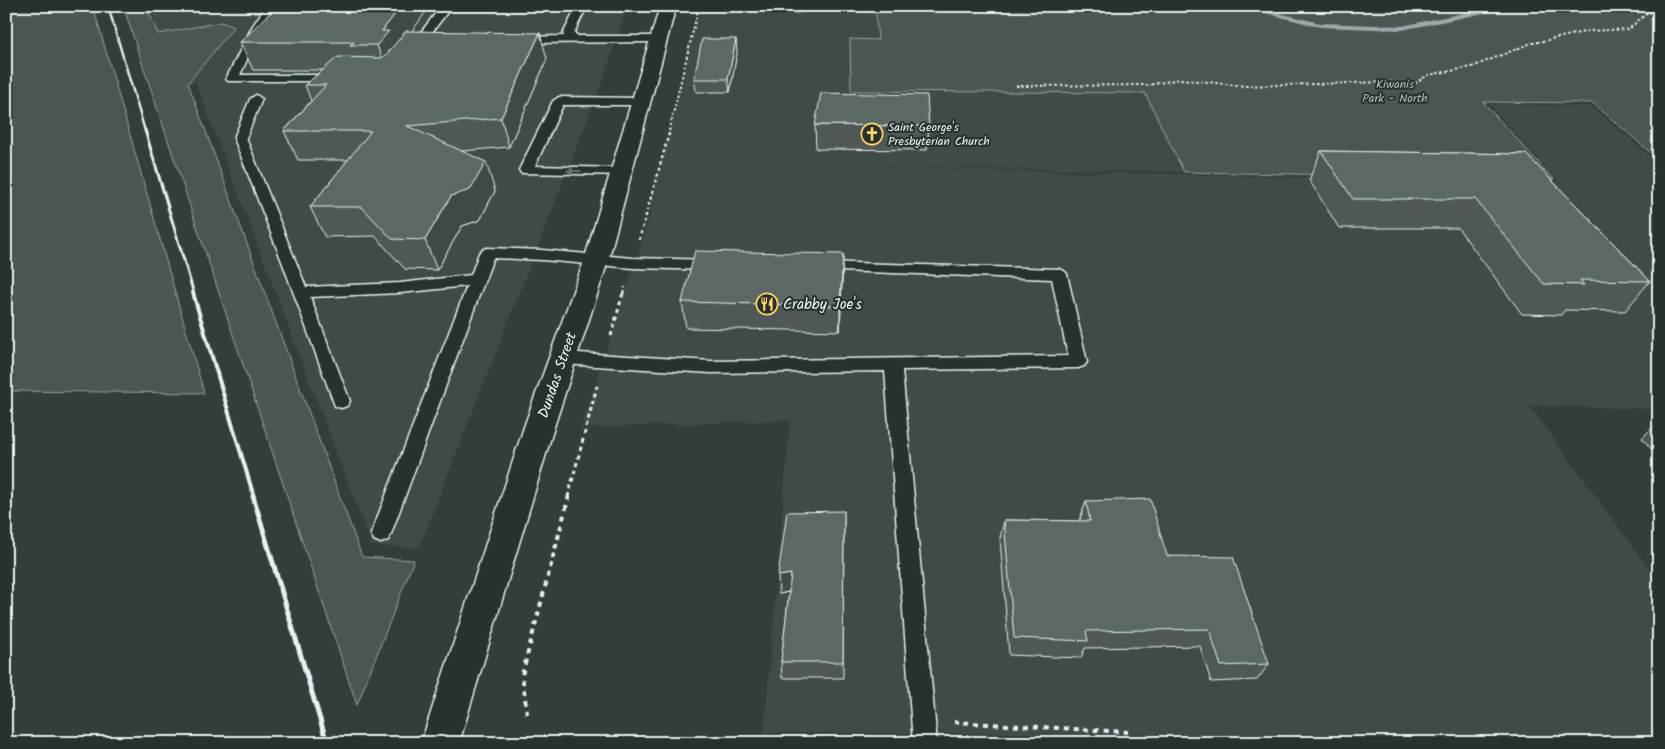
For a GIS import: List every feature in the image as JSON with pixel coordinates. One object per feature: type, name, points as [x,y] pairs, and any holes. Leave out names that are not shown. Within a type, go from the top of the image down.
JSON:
[{"type":"main road","name":"Dundas Street","points":[[440,743],[562,358],[596,261],[668,6]]},
{"type":"lane","points":[[271,6],[257,27],[232,79],[351,79]]},
{"type":"lane","points":[[409,56],[426,40],[447,6]]},
{"type":"lane","points":[[576,39],[568,34],[582,6]]},
{"type":"lane","points":[[508,40],[659,39]]},
{"type":"lane","points":[[256,99],[240,138],[292,264],[300,292],[340,401]]},
{"type":"lane","points":[[622,172],[526,170],[559,101],[641,101]]},
{"type":"lane","points":[[381,534],[475,280],[487,253],[542,255],[596,261],[735,265]]},
{"type":"lane","points":[[562,358],[711,367],[1078,362],[1059,274],[804,267]]},
{"type":"lane","points":[[300,292],[400,288],[475,280]]},
{"type":"lane","points":[[892,365],[924,732]]},
{"type":"path","points":[[1016,86],[1148,85],[1180,80],[1201,80],[1244,86],[1388,82],[1414,84],[1428,75],[1472,68],[1529,44],[1589,31],[1629,29],[1647,13],[1659,12]]},
{"type":"path","points":[[924,732],[1128,732]]},
{"type":"shaded area","points":[[146,6],[628,6],[600,88],[419,548],[372,546],[196,83],[187,83],[221,22],[158,34]]},
{"type":"shaded area","points":[[700,6],[874,6],[878,40],[851,39],[851,91],[1146,93],[1184,172],[832,166],[1558,181],[1489,104],[1592,106],[1659,164],[1659,409],[1530,406],[1659,582],[1659,736],[764,733],[790,420],[581,428],[644,236]]},
{"type":"green space","points":[[6,6],[93,6],[204,393],[6,391]]},
{"type":"green space","points":[[123,6],[146,6],[158,34],[221,22],[234,27],[188,83],[362,557],[414,560],[357,705]]},
{"type":"green space","name":"Kiwanis Park - North","points":[[875,6],[1659,6],[1659,160],[1593,103],[1483,102],[1554,179],[1184,172],[1145,93],[851,91],[850,39],[878,40]]},
{"type":"building","points":[[277,6],[401,6],[382,31],[389,31],[377,45],[350,45],[354,42],[240,42]]},
{"type":"building","points":[[406,31],[540,33],[501,118],[407,126],[486,162],[470,190],[451,196],[425,240],[392,239],[362,207],[310,207],[371,131],[284,131],[326,85],[305,85],[338,57],[381,58],[386,55]]},
{"type":"building","points":[[702,39],[736,39],[728,79],[694,79]]},
{"type":"building","points":[[821,93],[927,95],[929,126],[815,125]]},
{"type":"building","points":[[1321,151],[1526,154],[1650,281],[1580,280],[1584,285],[1544,284],[1475,199],[1353,199]]},
{"type":"building","points":[[695,251],[843,254],[840,306],[682,302]]},
{"type":"building","points":[[1150,499],[1167,556],[1233,557],[1269,664],[1221,666],[1209,629],[1086,631],[1088,641],[1014,638],[1004,520],[1090,521],[1086,501]]},
{"type":"building","points":[[844,511],[843,662],[781,662],[791,574],[778,576],[787,512]]},
{"type":"waterway","points":[[1241,6],[1320,25],[1402,28],[1516,6]]},
{"type":"railway","points":[[108,6],[145,131]]},
{"type":"railway","points":[[145,130],[194,294]]},
{"type":"railway","points":[[193,293],[254,497]]},
{"type":"railway","points":[[253,496],[327,743]]},
{"type":"place","name":"Saint George's Presbyterian Church","points":[[872,134]]},
{"type":"place","name":"Crabby Joe's","points":[[767,304]]}]
